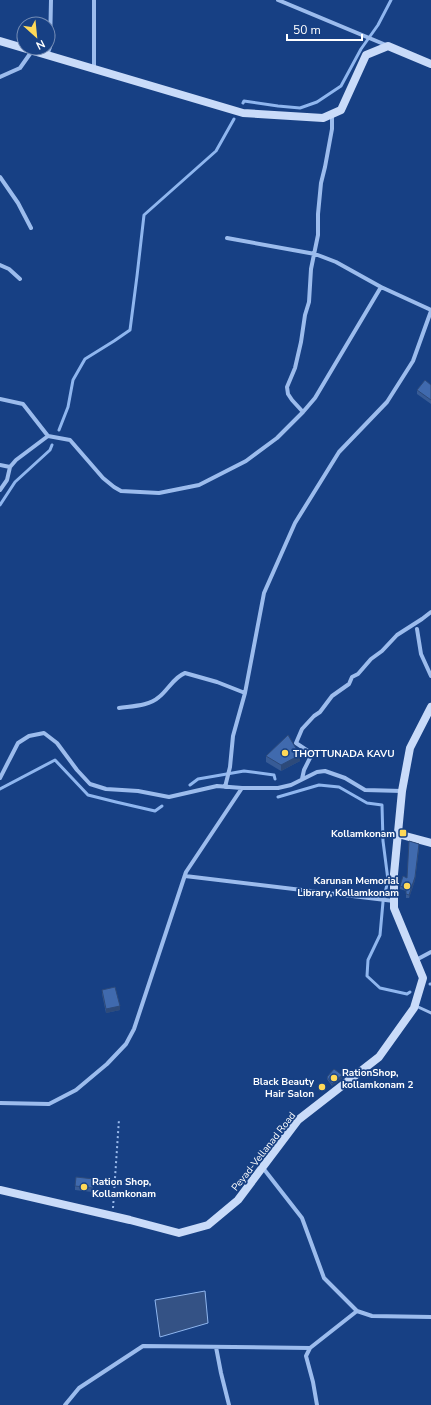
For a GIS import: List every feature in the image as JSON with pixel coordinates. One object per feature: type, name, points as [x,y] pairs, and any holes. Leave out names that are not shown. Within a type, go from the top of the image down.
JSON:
[{"type":"main road","points":[[0,41],[16,46]]},
{"type":"main road","points":[[50,56],[243,113],[322,118],[341,110],[366,55],[388,46],[431,64]]},
{"type":"main road","name":"Peyad-Vellanad Road","points":[[0,1190],[179,1233],[208,1225],[238,1200],[298,1120],[378,1057],[399,1030],[415,1005],[423,978],[392,901],[402,791],[410,748],[431,707]]},
{"type":"main road","points":[[398,834],[431,843]]},
{"type":"street","points":[[51,0],[51,16]]},
{"type":"street","points":[[94,0],[94,69]]},
{"type":"street","points":[[278,0],[388,46]]},
{"type":"street","points":[[0,77],[20,68],[28,56]]},
{"type":"street","points":[[303,412],[288,394],[287,386],[295,368],[303,327],[310,302],[311,269],[318,235],[318,214],[321,183],[332,128],[332,114]]},
{"type":"street","points":[[0,177],[18,203],[31,228]]},
{"type":"street","points":[[225,787],[230,767],[233,736],[245,693],[264,592],[295,523],[339,452],[387,402],[412,361],[431,311],[381,287],[336,262],[315,254],[227,238]]},
{"type":"street","points":[[0,265],[9,269],[20,279]]},
{"type":"street","points":[[0,399],[23,404],[48,436],[70,440],[103,478],[114,487],[121,490],[159,493],[199,484],[236,466],[277,438],[303,412],[315,398],[381,287]]},
{"type":"street","points":[[0,490],[7,480],[10,467],[16,460],[48,436]]},
{"type":"street","points":[[0,464],[10,467]]},
{"type":"street","points":[[302,779],[304,770],[311,756],[308,751],[296,743],[302,729],[314,716],[320,712],[332,696],[337,694],[349,684],[352,678],[358,674],[371,659],[382,651],[397,635],[431,612]]},
{"type":"street","points":[[417,629],[421,654],[431,676]]},
{"type":"street","points":[[119,708],[148,704],[159,698],[180,675],[185,674],[217,682],[245,693]]},
{"type":"street","points":[[0,778],[18,743],[29,736],[44,733],[58,743],[77,770],[90,784],[106,789],[138,791],[168,797],[217,786],[278,788],[292,785],[317,772],[325,771],[345,778],[365,790],[402,791]]},
{"type":"street","points":[[0,1103],[49,1104],[76,1090],[107,1064],[126,1044],[134,1030],[186,872],[242,788]]},
{"type":"street","points":[[185,876],[392,901]]},
{"type":"street","points":[[416,960],[431,952]]},
{"type":"street","points":[[263,1168],[302,1218],[324,1278],[357,1311],[372,1316],[431,1317]]},
{"type":"street","points":[[317,1405],[306,1356],[310,1348],[357,1311]]},
{"type":"street","points":[[65,1405],[78,1388],[143,1346],[310,1348]]},
{"type":"street","points":[[216,1347],[229,1405]]},
{"type":"lane","points":[[415,1005],[431,1013]]},
{"type":"path","points":[[113,1216],[119,1119]]},
{"type":"water","points":[[205,1291],[208,1323],[160,1337],[155,1300]]},
{"type":"building","points":[[425,380],[431,385],[431,400],[417,390]]},
{"type":"building","name":"THOTTUNADA KAVU","points":[[288,735],[300,755],[281,765],[266,756]]},
{"type":"building","points":[[409,841],[419,844],[415,877],[409,895],[406,894],[406,888],[400,886],[403,876],[407,878]]},
{"type":"building","points":[[115,987],[120,1006],[106,1009],[102,990]]},
{"type":"building","name":"RationShop, kollamkonam 2","points":[[334,1069],[342,1075],[332,1084],[327,1077]]},
{"type":"building","points":[[76,1177],[94,1179],[92,1188],[75,1186]]},
{"type":"waterway","points":[[243,103],[244,101],[300,108],[317,102],[341,86],[361,49],[378,25],[391,0]]},
{"type":"waterway","points":[[59,430],[68,407],[73,380],[85,359],[130,330],[144,215],[216,151],[234,119]]},
{"type":"waterway","points":[[0,505],[15,482],[50,450],[52,445]]},
{"type":"waterway","points":[[0,789],[55,760],[88,795],[155,811],[162,806]]},
{"type":"waterway","points":[[190,785],[198,779],[244,771],[274,775],[275,779]]},
{"type":"waterway","points":[[278,797],[319,785],[339,787],[367,803],[382,805],[383,841],[388,880],[383,902],[380,935],[368,960],[367,976],[380,988],[407,994],[410,992]]},
{"type":"place","name":"THOTTUNADA KAVU","points":[[285,753]]},
{"type":"place","name":"Kollamkonam","points":[[403,833]]},
{"type":"place","name":"Karunan Memorial Library, Kollamkonam","points":[[407,886]]},
{"type":"place","name":"RationShop, kollamkonam 2","points":[[334,1078]]},
{"type":"place","name":"Black Beauty Hair Salon","points":[[322,1087]]},
{"type":"place","name":"Ration Shop, Kollamkonam","points":[[84,1187]]}]
